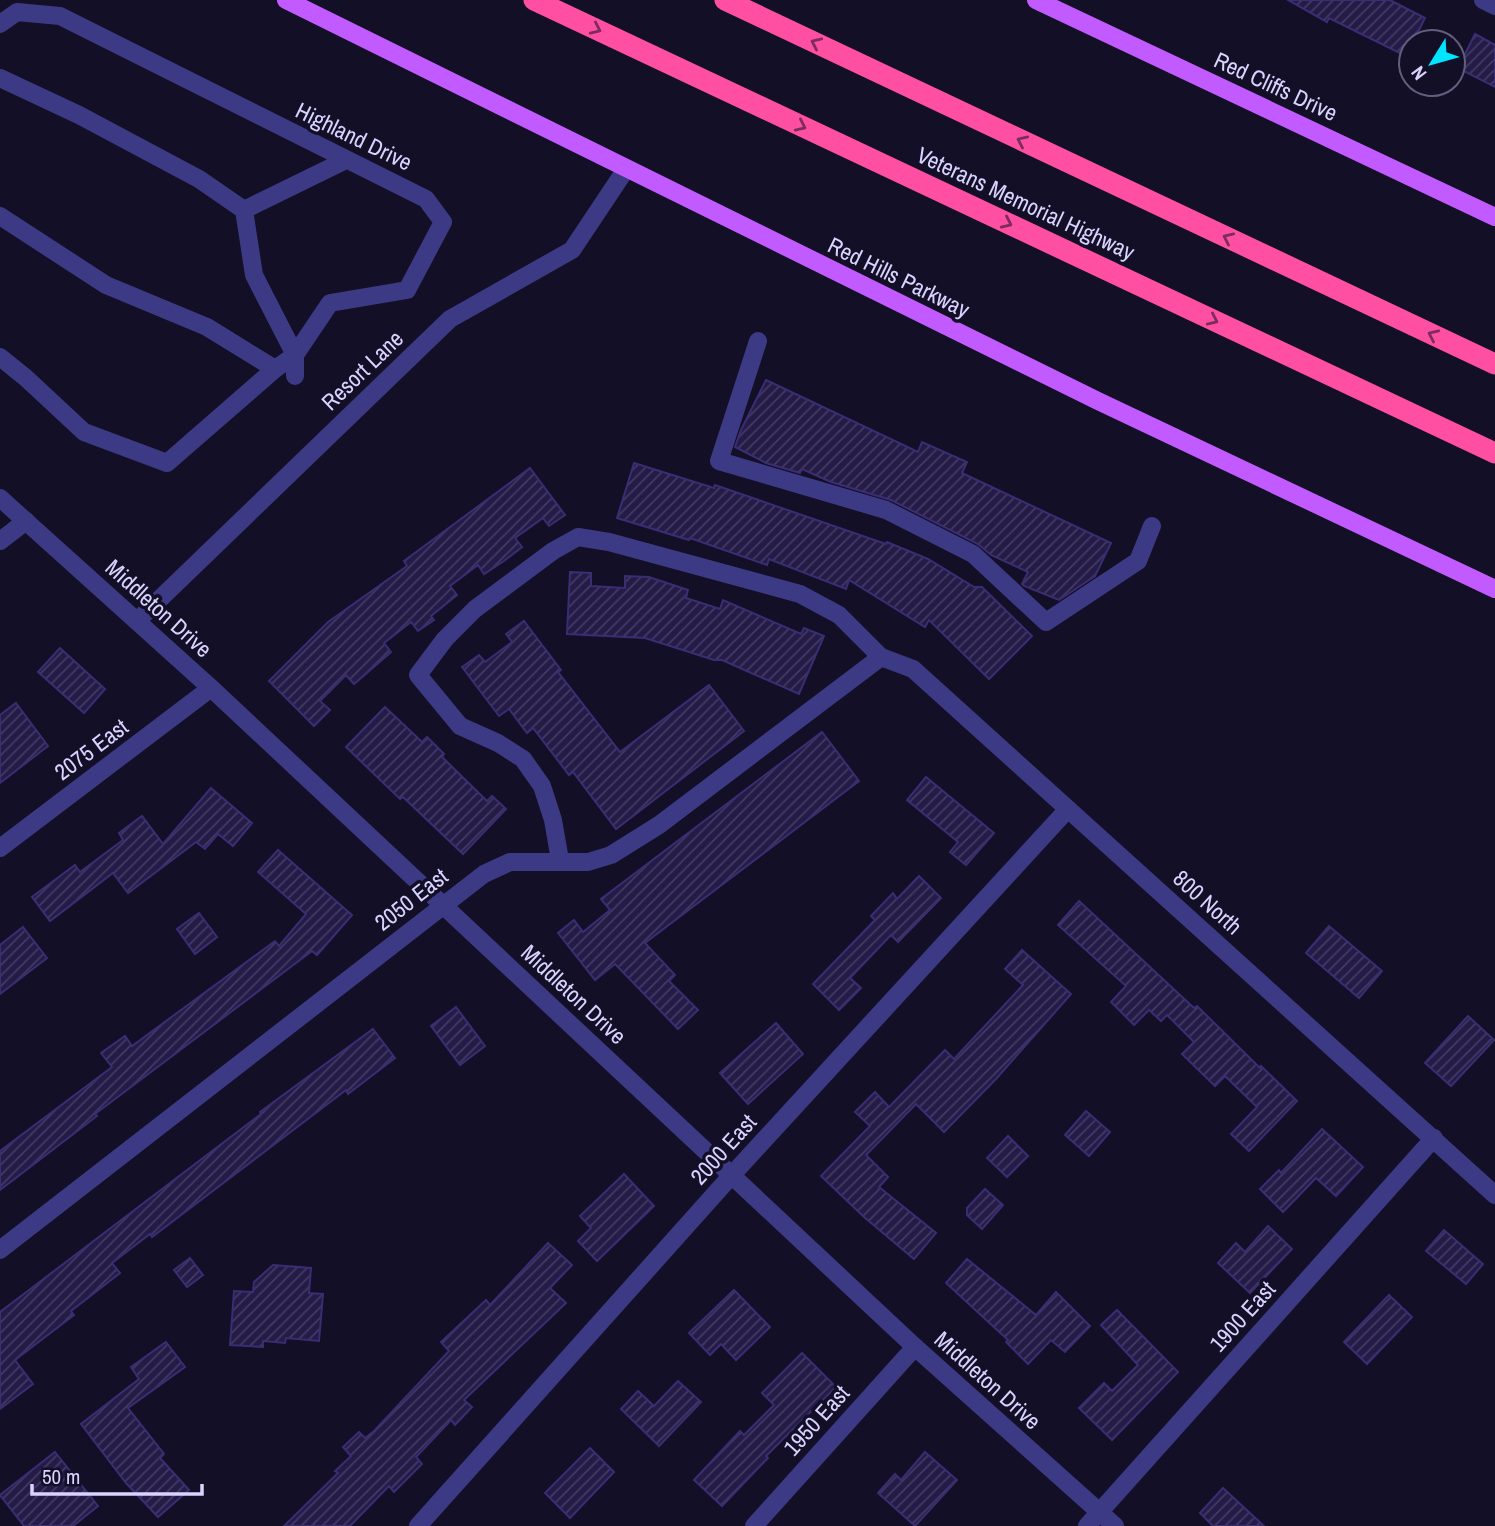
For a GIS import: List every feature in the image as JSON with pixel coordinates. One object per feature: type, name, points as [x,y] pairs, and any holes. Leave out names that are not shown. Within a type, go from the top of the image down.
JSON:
[{"type":"highway","name":"Veterans Memorial Highway","points":[[534,0],[1495,453]]},
{"type":"highway","points":[[724,0],[1495,364]]},
{"type":"main road","name":"Red Hills Parkway","points":[[286,0],[1189,446],[1495,589]]},
{"type":"main road","name":"Red Cliffs Drive","points":[[1036,0],[1495,217]]},
{"type":"street","points":[[1483,0],[1495,6]]},
{"type":"street","name":"Highland Drive","points":[[0,24],[17,12],[61,16],[426,199],[443,222],[407,290],[330,303],[295,355]]},
{"type":"street","points":[[0,78],[79,115],[200,179],[244,210],[254,275],[295,355],[295,376]]},
{"type":"street","points":[[244,210],[346,160]]},
{"type":"street","name":"Resort Lane","points":[[138,621],[450,318],[572,250],[626,169]]},
{"type":"street","points":[[0,216],[106,285],[207,327],[275,369]]},
{"type":"street","points":[[758,341],[719,461],[886,510],[973,554],[1046,622],[1138,561],[1152,526]]},
{"type":"street","points":[[0,357],[84,432],[167,463],[275,369],[295,355]]},
{"type":"street","name":"Middleton Drive","points":[[0,498],[211,688],[915,1347],[1115,1526]]},
{"type":"street","points":[[0,541],[26,521]]},
{"type":"street","points":[[560,860],[553,820],[542,786],[523,758],[460,726],[418,675],[445,639],[475,609],[552,551],[578,537],[609,542],[800,594],[839,615],[881,657]]},
{"type":"street","name":"800 North","points":[[881,657],[913,669],[1495,1195]]},
{"type":"street","name":"2050 East","points":[[0,1250],[484,874],[510,862],[588,862],[611,855],[659,825],[881,657]]},
{"type":"street","name":"2075 East","points":[[0,848],[211,688]]},
{"type":"street","name":"2000 East","points":[[418,1526],[731,1176],[1068,808]]},
{"type":"street","name":"1900 East","points":[[1087,1526],[1434,1138]]},
{"type":"street","name":"1950 East","points":[[754,1526],[915,1347]]},
{"type":"building","points":[[1288,0],[1390,0],[1425,18],[1420,28],[1397,28],[1397,52],[1329,18],[1327,22]]},
{"type":"building","points":[[1475,34],[1495,45],[1495,87],[1467,73],[1467,50]]},
{"type":"building","points":[[766,380],[918,452],[922,442],[967,462],[962,473],[1111,543],[1095,576],[1059,600],[1024,586],[1022,584],[1028,572],[991,555],[978,544],[891,500],[831,482],[802,469],[800,473],[766,463],[735,447]]},
{"type":"building","points":[[634,463],[714,488],[715,485],[886,544],[887,542],[928,559],[974,587],[982,587],[1032,636],[989,679],[929,620],[925,627],[849,580],[846,589],[769,559],[767,565],[690,538],[689,540],[617,518]]},
{"type":"building","points":[[530,468],[565,515],[549,526],[543,518],[515,538],[522,547],[504,561],[484,574],[478,565],[450,586],[457,595],[431,616],[434,620],[418,631],[411,622],[384,643],[391,652],[354,684],[346,675],[320,701],[330,710],[314,726],[269,681],[328,622],[407,566],[404,561]]},
{"type":"building","points":[[570,572],[591,573],[591,586],[625,588],[625,576],[649,577],[688,590],[686,598],[720,609],[723,600],[801,634],[804,628],[824,636],[799,694],[722,660],[714,660],[645,638],[567,634]]},
{"type":"building","points":[[524,621],[561,670],[558,672],[620,752],[709,685],[744,731],[616,829],[573,772],[569,775],[533,728],[527,733],[509,709],[499,716],[462,667],[479,655],[485,662],[512,642],[506,634]]},
{"type":"building","points":[[60,648],[105,689],[84,713],[38,672]]},
{"type":"building","points":[[16,703],[48,746],[0,783],[0,715]]},
{"type":"building","points":[[385,707],[422,742],[427,737],[444,754],[442,757],[487,801],[492,796],[506,809],[463,854],[346,747]]},
{"type":"building","points":[[822,732],[859,781],[645,943],[675,975],[669,981],[698,1010],[678,1029],[615,964],[595,980],[558,933],[574,920],[583,932],[610,910],[601,899]]},
{"type":"building","points":[[926,777],[994,833],[966,865],[950,852],[958,842],[907,800]]},
{"type":"building","points":[[211,788],[252,823],[233,846],[218,834],[205,849],[196,842],[128,893],[113,873],[50,921],[32,897],[75,865],[80,872],[123,840],[119,833],[142,816],[163,844]]},
{"type":"building","points":[[278,850],[352,915],[317,955],[312,951],[95,1114],[97,1116],[0,1190],[0,1151],[112,1067],[101,1053],[125,1036],[132,1046],[275,941],[279,946],[306,914],[258,872]]},
{"type":"building","points":[[919,876],[941,898],[898,942],[891,935],[850,978],[861,988],[839,1010],[813,984],[875,920],[871,916],[893,893],[897,899]]},
{"type":"building","points":[[1079,901],[1194,1008],[1197,1006],[1297,1101],[1249,1151],[1231,1134],[1257,1107],[1225,1076],[1215,1086],[1182,1054],[1194,1042],[1167,1015],[1161,1021],[1149,1010],[1134,1025],[1111,1002],[1126,986],[1058,925]]},
{"type":"building","points":[[199,913],[217,937],[195,954],[177,929]]},
{"type":"building","points":[[1329,926],[1382,971],[1359,998],[1306,953]]},
{"type":"building","points":[[23,927],[47,958],[0,994],[0,945]]},
{"type":"building","points":[[1022,950],[1071,994],[996,1079],[944,1132],[916,1104],[866,1155],[888,1177],[879,1187],[936,1233],[914,1259],[821,1176],[870,1126],[855,1112],[875,1092],[889,1107],[945,1050],[954,1059],[1023,985],[1005,969]]},
{"type":"building","points":[[456,1007],[485,1046],[460,1065],[431,1026]]},
{"type":"building","points":[[1468,1016],[1494,1040],[1451,1086],[1425,1063]]},
{"type":"building","points":[[776,1023],[803,1054],[748,1104],[720,1073]]},
{"type":"building","points":[[373,1029],[395,1058],[348,1094],[346,1090],[152,1237],[150,1234],[112,1263],[120,1273],[71,1311],[74,1315],[15,1360],[33,1384],[0,1409],[0,1312],[261,1114],[260,1112]]},
{"type":"building","points":[[1086,1111],[1110,1132],[1089,1156],[1065,1135]]},
{"type":"building","points":[[1322,1129],[1363,1167],[1336,1196],[1316,1178],[1283,1212],[1260,1189],[1279,1170],[1281,1173]]},
{"type":"building","points":[[1008,1136],[1028,1156],[1007,1177],[987,1158]]},
{"type":"building","points":[[624,1174],[654,1206],[597,1261],[578,1241],[591,1228],[580,1216]]},
{"type":"building","points":[[985,1189],[1003,1205],[982,1229],[967,1215],[967,1208]]},
{"type":"building","points":[[1268,1226],[1292,1249],[1250,1293],[1218,1263],[1236,1243],[1245,1252]]},
{"type":"building","points":[[1444,1230],[1483,1264],[1466,1284],[1426,1251]]},
{"type":"building","points":[[548,1243],[572,1265],[550,1288],[566,1303],[464,1400],[472,1407],[455,1425],[451,1420],[416,1457],[422,1464],[394,1492],[389,1486],[350,1526],[284,1526],[338,1473],[335,1471],[351,1456],[343,1447],[359,1432],[365,1438],[374,1431],[449,1351],[441,1342],[486,1300],[490,1305]]},
{"type":"building","points":[[190,1258],[203,1275],[187,1287],[174,1270]]},
{"type":"building","points":[[967,1259],[1036,1315],[1056,1292],[1090,1326],[1065,1352],[1051,1340],[1028,1364],[1006,1342],[1008,1340],[946,1283]]},
{"type":"building","points":[[273,1265],[311,1268],[309,1293],[323,1294],[319,1341],[286,1338],[285,1343],[263,1341],[263,1347],[230,1345],[234,1291],[253,1292],[254,1282]]},
{"type":"building","points":[[734,1290],[770,1327],[736,1360],[721,1344],[710,1355],[689,1333]]},
{"type":"building","points":[[1389,1295],[1412,1317],[1367,1364],[1344,1342]]},
{"type":"building","points":[[1117,1310],[1178,1372],[1112,1440],[1079,1408],[1104,1383],[1112,1391],[1138,1365],[1101,1325]]},
{"type":"building","points":[[166,1342],[185,1367],[128,1408],[164,1454],[160,1458],[189,1490],[158,1517],[126,1483],[81,1424],[139,1379],[131,1367]]},
{"type":"building","points":[[802,1353],[836,1387],[766,1456],[768,1458],[722,1506],[694,1480],[740,1431],[744,1435],[774,1405],[762,1393]]},
{"type":"building","points":[[678,1381],[701,1402],[659,1446],[621,1409],[638,1391],[654,1406]]},
{"type":"building","points":[[590,1448],[614,1472],[570,1518],[545,1493]]},
{"type":"building","points":[[55,1452],[98,1506],[73,1526],[24,1526],[0,1495]]},
{"type":"building","points":[[925,1452],[957,1480],[915,1526],[878,1493],[895,1474],[901,1480]]},
{"type":"building","points":[[1223,1488],[1264,1526],[1213,1526],[1200,1513]]}]
